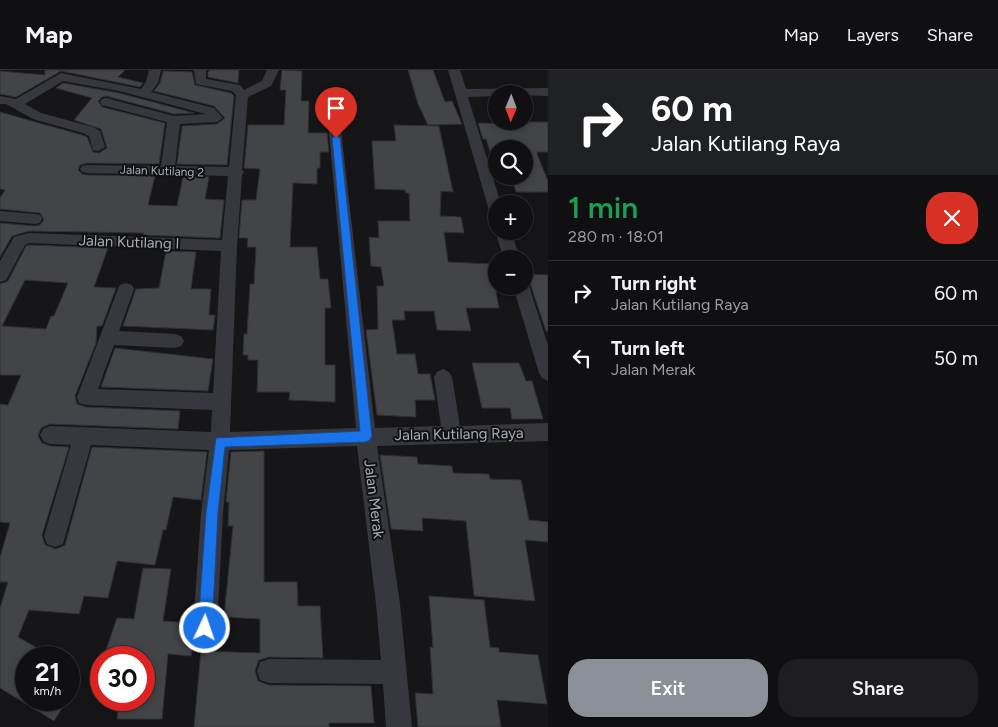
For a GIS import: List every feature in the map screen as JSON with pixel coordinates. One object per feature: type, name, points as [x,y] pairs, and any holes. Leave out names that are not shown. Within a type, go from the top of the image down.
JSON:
[{"type":"street","points":[[143,94],[152,83],[155,70]]},
{"type":"street","points":[[200,70],[198,79],[200,81],[236,88],[242,95],[230,246],[220,442],[212,513],[205,628]]},
{"type":"street","points":[[242,95],[268,83],[272,78],[273,70]]},
{"type":"street","points":[[454,70],[492,195]]},
{"type":"street","points":[[16,104],[61,77],[83,75],[143,94],[201,108],[210,111],[215,118]]},
{"type":"street","points":[[461,93],[548,92]]},
{"type":"street","points":[[0,100],[8,100],[37,116],[88,130],[95,134],[98,147]]},
{"type":"street","points":[[106,102],[174,120],[240,115]]},
{"type":"street","points":[[167,171],[174,120]]},
{"type":"street","name":"Jalan Merak","points":[[334,121],[366,436],[388,604],[399,727]]},
{"type":"street","name":"Jalan Kutilang 2","points":[[87,169],[237,172]]},
{"type":"street","points":[[0,216],[35,219]]},
{"type":"street","name":"Jalan Kutilang I","points":[[0,276],[19,241],[29,238],[230,246]]},
{"type":"street","points":[[126,289],[86,397],[222,402]]},
{"type":"street","points":[[523,295],[548,372]]},
{"type":"street","points":[[108,338],[175,341]]},
{"type":"street","points":[[443,377],[452,435]]},
{"type":"street","name":"Jalan Kutilang Raya","points":[[50,435],[220,442],[366,436],[548,432]]},
{"type":"street","points":[[55,536],[83,437]]},
{"type":"street","points":[[269,671],[393,672]]},
{"type":"building","points":[[45,70],[125,70],[118,77],[143,83],[140,87],[61,71],[16,97],[0,94],[0,71],[45,75]]},
{"type":"building","points":[[210,70],[239,70],[238,83],[208,77]]},
{"type":"building","points":[[282,70],[302,71],[301,101],[309,101],[308,133],[327,133],[329,152],[320,152],[317,184],[293,183],[290,247],[317,247],[320,279],[328,279],[331,308],[325,308],[325,365],[335,365],[335,402],[289,400],[290,392],[257,392],[258,360],[248,360],[248,355],[243,355],[244,334],[247,334],[250,284],[254,284],[256,247],[247,247],[248,238],[239,238],[242,200],[256,200],[260,169],[244,168],[248,125],[284,125],[286,90],[280,90]]},
{"type":"building","points":[[408,70],[433,70],[445,102],[452,101],[462,124],[428,125],[418,104]]},
{"type":"building","points":[[163,71],[192,72],[195,85],[231,93],[234,96],[227,165],[177,164],[182,126],[217,124],[225,118],[214,106],[154,91],[160,83]]},
{"type":"building","points":[[63,83],[119,93],[194,113],[174,114],[106,96],[102,97],[98,101],[102,107],[165,123],[159,164],[87,163],[80,165],[78,170],[82,174],[87,175],[155,176],[148,205],[177,206],[183,177],[209,177],[205,199],[224,200],[220,238],[143,235],[144,233],[29,231],[12,236],[0,257],[0,223],[35,226],[40,225],[44,220],[40,213],[0,209],[0,198],[5,190],[0,189],[0,112],[87,137],[93,152],[99,153],[107,148],[101,129],[74,120],[92,98],[56,88]]},
{"type":"building","points":[[533,122],[548,122],[548,152],[537,152],[537,154],[548,181],[548,192],[516,192],[514,185],[533,185],[533,140],[488,140],[488,145],[486,139],[483,139],[478,123],[488,123],[488,130],[533,130]]},
{"type":"building","points":[[394,125],[439,126],[453,192],[441,191],[440,216],[461,217],[464,233],[444,232],[448,262],[488,264],[488,295],[497,295],[499,308],[466,308],[471,331],[437,330],[434,311],[404,311],[405,320],[392,320],[397,354],[415,354],[418,374],[430,374],[435,400],[415,400],[416,417],[377,415],[366,330],[378,329],[377,286],[384,286],[381,267],[371,266],[369,237],[379,238],[378,221],[410,221],[409,193],[406,193],[405,190],[375,189],[372,141],[396,141]]},
{"type":"building","points":[[29,245],[108,248],[94,287],[116,288],[102,326],[97,326],[96,343],[75,396],[77,404],[86,407],[180,411],[178,429],[50,424],[41,428],[38,436],[42,443],[50,446],[69,447],[42,535],[45,545],[56,549],[65,545],[92,447],[207,452],[201,500],[173,497],[166,530],[163,530],[155,565],[117,561],[108,598],[84,596],[79,614],[29,610],[18,637],[34,646],[15,646],[15,697],[0,688],[0,608],[8,582],[0,582],[0,557],[10,523],[0,522],[0,404],[8,405],[21,375],[0,375],[0,284],[8,281],[26,246]],"holes":[[[25,280],[68,283],[54,316],[51,316],[46,329],[2,326]]]},
{"type":"building","points":[[166,251],[196,252],[191,289],[211,289],[209,315],[215,315],[213,330],[123,326],[136,289],[159,288]]},
{"type":"building","points":[[533,274],[548,275],[548,331],[546,331],[533,292]]},
{"type":"building","points":[[115,348],[213,359],[208,391],[101,387]]},
{"type":"building","points":[[472,363],[519,363],[526,381],[532,381],[543,419],[512,419],[510,408],[482,408]]},
{"type":"building","points":[[264,451],[264,582],[297,582],[298,606],[320,606],[323,658],[269,657],[259,660],[255,670],[258,681],[269,685],[371,686],[374,723],[329,723],[329,727],[194,727],[201,651],[260,653],[260,619],[224,617],[233,526],[228,526],[229,502],[226,502],[231,452]]},
{"type":"building","points":[[380,455],[417,457],[418,464],[452,466],[453,473],[489,474],[490,479],[521,480],[529,520],[548,522],[548,542],[525,540],[535,601],[474,596],[466,521],[422,518],[423,531],[391,529]]},
{"type":"building","points":[[143,568],[171,569],[163,621],[191,623],[194,634],[191,656],[168,654],[162,719],[117,719],[118,711],[155,711],[155,646],[107,646],[117,618],[134,619]]},
{"type":"building","points":[[429,596],[484,600],[490,647],[499,648],[499,652],[538,655],[547,704],[497,700],[501,727],[418,727],[415,693],[433,694],[430,647],[433,648]]},
{"type":"building","points":[[38,711],[60,711],[54,721]]},
{"type":"route","points":[[205,628],[212,513],[220,442],[366,436],[336,138]]}]
